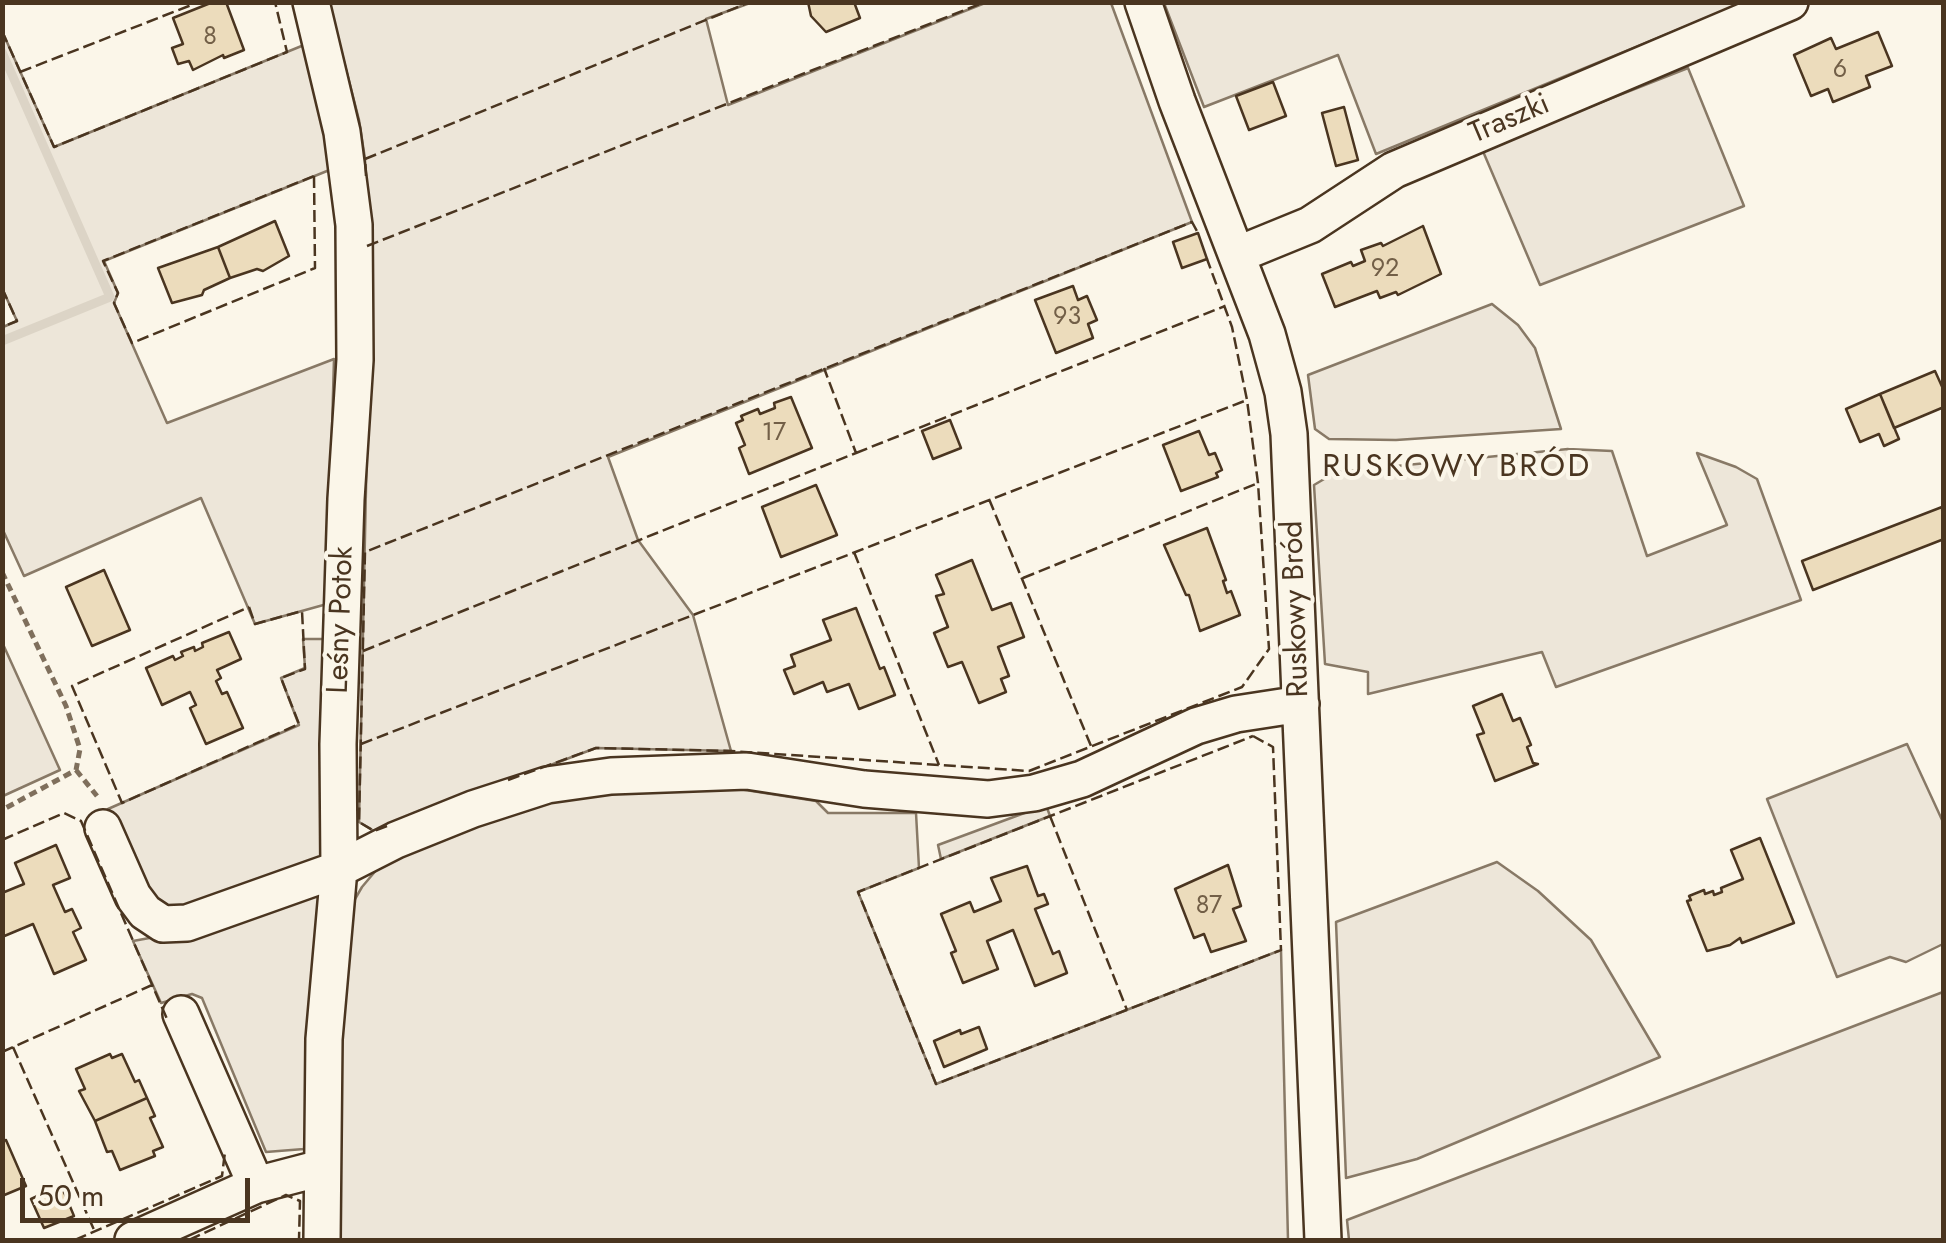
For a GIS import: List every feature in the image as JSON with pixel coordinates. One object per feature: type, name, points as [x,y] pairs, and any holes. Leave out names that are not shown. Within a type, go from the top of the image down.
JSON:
[{"type":"street","name":"Leśny Potok","points":[[311,2],[342,132],[354,225],[354,360],[338,744],[338,869],[324,1039],[322,1240]]},
{"type":"street","name":"Ruskowy Bród","points":[[1143,2],[1277,366],[1290,434],[1323,1240]]},
{"type":"street","name":"Traszki","points":[[1238,254],[1310,225],[1394,170],[1790,2]]},
{"type":"street","points":[[104,828],[133,896],[145,912],[163,924],[187,923],[338,869],[427,828],[547,786],[612,776],[748,771],[864,788],[988,799],[1034,794],[1082,779],[1196,726],[1236,714],[1301,704]]},
{"type":"street","points":[[181,1014],[256,1185]]},
{"type":"street","points":[[132,1240],[256,1185],[320,1168]]},
{"type":"path","points":[[2,572],[66,706],[80,749],[76,770],[2,810]]},
{"type":"shaded area","points":[[329,3],[750,3],[706,19],[728,105],[985,3],[1111,3],[1192,222],[608,457],[638,540],[693,615],[731,751],[596,748],[374,831],[359,822],[369,345],[365,159]]},
{"type":"shaded area","points":[[1164,3],[1743,3],[1376,154],[1338,55],[1204,107]]},
{"type":"shaded area","points":[[2,31],[54,147],[304,45],[332,169],[104,261],[118,293],[114,303],[167,423],[334,359],[327,604],[255,624],[201,498],[24,576],[2,528],[3,327],[17,321],[2,288]]},
{"type":"shaded area","points":[[1688,68],[1744,206],[1540,285],[1482,149]]},
{"type":"shaded area","points":[[1492,304],[1518,325],[1535,348],[1561,429],[1396,440],[1329,439],[1315,429],[1308,375]]},
{"type":"shaded area","points":[[1568,449],[1612,451],[1647,556],[1727,525],[1697,453],[1757,479],[1801,600],[1556,687],[1542,652],[1368,694],[1368,672],[1325,664],[1314,485],[1336,472]]},
{"type":"shaded area","points":[[303,639],[327,639],[327,848],[318,867],[190,914],[147,900],[108,809],[299,725],[281,678],[305,668]]},
{"type":"shaded area","points":[[2,642],[60,770],[3,796],[2,796]]},
{"type":"shaded area","points":[[1907,744],[1943,822],[1943,944],[1906,962],[1890,957],[1837,977],[1767,799]]},
{"type":"shaded area","points":[[662,787],[739,789],[816,801],[828,813],[916,813],[919,868],[858,892],[936,1084],[1281,950],[1288,1240],[340,1240],[337,1086],[344,918],[362,887],[383,862],[465,823],[595,791]]},
{"type":"shaded area","points":[[1046,805],[1050,816],[941,859],[938,845]]},
{"type":"shaded area","points":[[1497,862],[1538,891],[1591,940],[1660,1057],[1417,1159],[1346,1178],[1336,922]]},
{"type":"shaded area","points":[[316,889],[321,898],[321,913],[304,1149],[266,1152],[202,998],[192,994],[161,1003],[133,941],[177,933]]},
{"type":"shaded area","points":[[1943,992],[1943,1240],[1349,1240],[1347,1220]]},
{"type":"building","points":[[213,2],[226,2],[244,50],[224,58],[223,55],[193,70],[189,61],[178,64],[172,48],[183,44],[173,18]]},
{"type":"building","points":[[808,2],[854,2],[860,18],[826,32],[811,16]]},
{"type":"building","points":[[1878,32],[1892,66],[1866,76],[1870,87],[1833,102],[1828,89],[1811,96],[1794,55],[1831,38],[1836,49]]},
{"type":"building","points":[[1273,82],[1286,116],[1249,130],[1236,96]]},
{"type":"building","points":[[1344,107],[1358,160],[1336,166],[1322,113]]},
{"type":"building","points":[[275,221],[289,256],[263,271],[257,269],[230,278],[218,247]]},
{"type":"building","points":[[1423,226],[1441,274],[1398,295],[1396,292],[1380,298],[1377,291],[1335,307],[1322,274],[1351,262],[1353,266],[1365,261],[1361,250],[1381,243],[1383,246]]},
{"type":"building","points":[[1198,233],[1207,259],[1182,268],[1173,242]]},
{"type":"building","points":[[218,247],[230,278],[204,290],[202,295],[172,303],[158,268]]},
{"type":"building","points":[[1073,286],[1078,300],[1087,296],[1097,320],[1088,324],[1093,338],[1056,353],[1035,300]]},
{"type":"building","points":[[1935,371],[1944,391],[1944,407],[1894,428],[1880,394]]},
{"type":"building","points":[[1880,394],[1899,439],[1884,446],[1879,434],[1860,442],[1846,409]]},
{"type":"building","points":[[791,397],[812,448],[749,474],[739,448],[745,445],[736,423],[743,420],[741,416],[758,409],[760,414]]},
{"type":"building","points":[[950,420],[961,448],[933,459],[922,431]]},
{"type":"building","points":[[1199,431],[1209,455],[1215,453],[1222,470],[1216,473],[1218,477],[1181,491],[1163,445]]},
{"type":"building","points":[[816,485],[837,535],[781,557],[762,507]]},
{"type":"building","points":[[1942,507],[1944,539],[1813,590],[1802,561]]},
{"type":"building","points":[[1207,528],[1227,593],[1231,591],[1240,615],[1200,631],[1189,595],[1164,545]]},
{"type":"building","points":[[972,560],[992,610],[1011,603],[1024,637],[998,647],[1009,676],[1001,679],[1006,692],[979,703],[962,662],[948,667],[934,633],[948,627],[936,596],[944,594],[936,575]]},
{"type":"building","points":[[104,570],[130,630],[92,646],[66,587]]},
{"type":"building","points":[[856,608],[880,669],[884,667],[895,695],[859,709],[849,684],[827,692],[823,682],[794,694],[784,670],[795,666],[791,655],[831,640],[823,620]]},
{"type":"building","points":[[229,632],[241,659],[217,670],[221,678],[216,681],[222,694],[227,692],[243,728],[206,744],[190,708],[196,705],[190,692],[162,705],[146,668],[173,656],[175,660],[183,656],[181,652],[194,647],[195,651],[203,647],[202,643]]},
{"type":"building","points":[[1502,694],[1513,721],[1520,718],[1531,745],[1527,747],[1533,763],[1538,764],[1495,781],[1477,735],[1484,733],[1473,706]]},
{"type":"building","points":[[1760,838],[1794,923],[1742,943],[1740,938],[1707,951],[1687,901],[1691,900],[1689,896],[1704,890],[1705,894],[1713,891],[1714,895],[1743,879],[1731,850]]},
{"type":"building","points":[[56,845],[70,878],[53,885],[65,912],[72,909],[81,928],[73,932],[86,960],[54,974],[33,924],[2,937],[2,893],[24,884],[15,863]]},
{"type":"building","points":[[1228,865],[1241,906],[1233,909],[1246,941],[1211,952],[1204,934],[1194,938],[1175,889]]},
{"type":"building","points":[[1027,866],[1038,896],[1044,894],[1048,904],[1035,909],[1053,954],[1059,951],[1067,973],[1035,986],[1013,930],[987,941],[998,969],[963,983],[951,953],[956,951],[941,914],[970,902],[974,912],[1001,901],[991,878]]},
{"type":"building","points":[[979,1027],[987,1049],[944,1067],[934,1041]]},
{"type":"building","points":[[110,1054],[112,1058],[122,1054],[147,1098],[95,1121],[79,1091],[85,1089],[76,1069]]},
{"type":"building","points":[[147,1098],[155,1116],[150,1118],[163,1147],[153,1151],[155,1156],[120,1170],[112,1151],[107,1152],[95,1121]]},
{"type":"building","points":[[6,1140],[26,1186],[2,1196],[2,1141]]},
{"type":"building","points":[[61,1185],[74,1216],[44,1228],[31,1199]]},
{"type":"waterway","points":[[2,52],[110,297],[2,341]]},
{"type":"fence","points":[[20,72],[199,2]]},
{"type":"fence","points":[[2,31],[54,147],[287,52],[275,2]]},
{"type":"fence","points":[[366,176],[365,159],[750,2]]},
{"type":"fence","points":[[367,246],[985,2]]},
{"type":"fence","points":[[314,176],[315,268],[132,343],[114,303],[118,293],[103,261],[314,176]]},
{"type":"fence","points":[[387,826],[374,831],[359,822],[365,552],[1192,222],[1198,233]]},
{"type":"fence","points":[[508,780],[596,748],[731,751],[1029,771],[1242,687],[1269,649],[1258,483],[1232,327],[1207,259]]},
{"type":"fence","points":[[2,288],[17,321],[2,327]]},
{"type":"fence","points":[[856,453],[1225,306]]},
{"type":"fence","points":[[363,651],[856,453],[824,368]]},
{"type":"fence","points":[[361,744],[1247,400]]},
{"type":"fence","points":[[1023,578],[1258,483]]},
{"type":"fence","points":[[989,499],[1091,746]]},
{"type":"fence","points":[[854,552],[939,765]]},
{"type":"fence","points":[[249,607],[255,624],[302,611],[305,669],[281,678],[299,724],[122,803],[72,686],[249,607]]},
{"type":"fence","points":[[1253,736],[1273,747],[1281,950],[936,1084],[858,892],[1253,736]]},
{"type":"fence","points":[[2,840],[64,813],[81,821],[167,1019]]},
{"type":"fence","points":[[1050,816],[1127,1010]]},
{"type":"fence","points":[[2,1052],[152,985]]},
{"type":"fence","points":[[13,1047],[95,1232]]},
{"type":"fence","points":[[75,1240],[222,1176],[225,1152]]},
{"type":"fence","points":[[189,1240],[286,1195],[300,1201],[299,1240]]},
{"type":"district","name":"RUSKOWY BRÓD","points":[[1457,468]]}]
